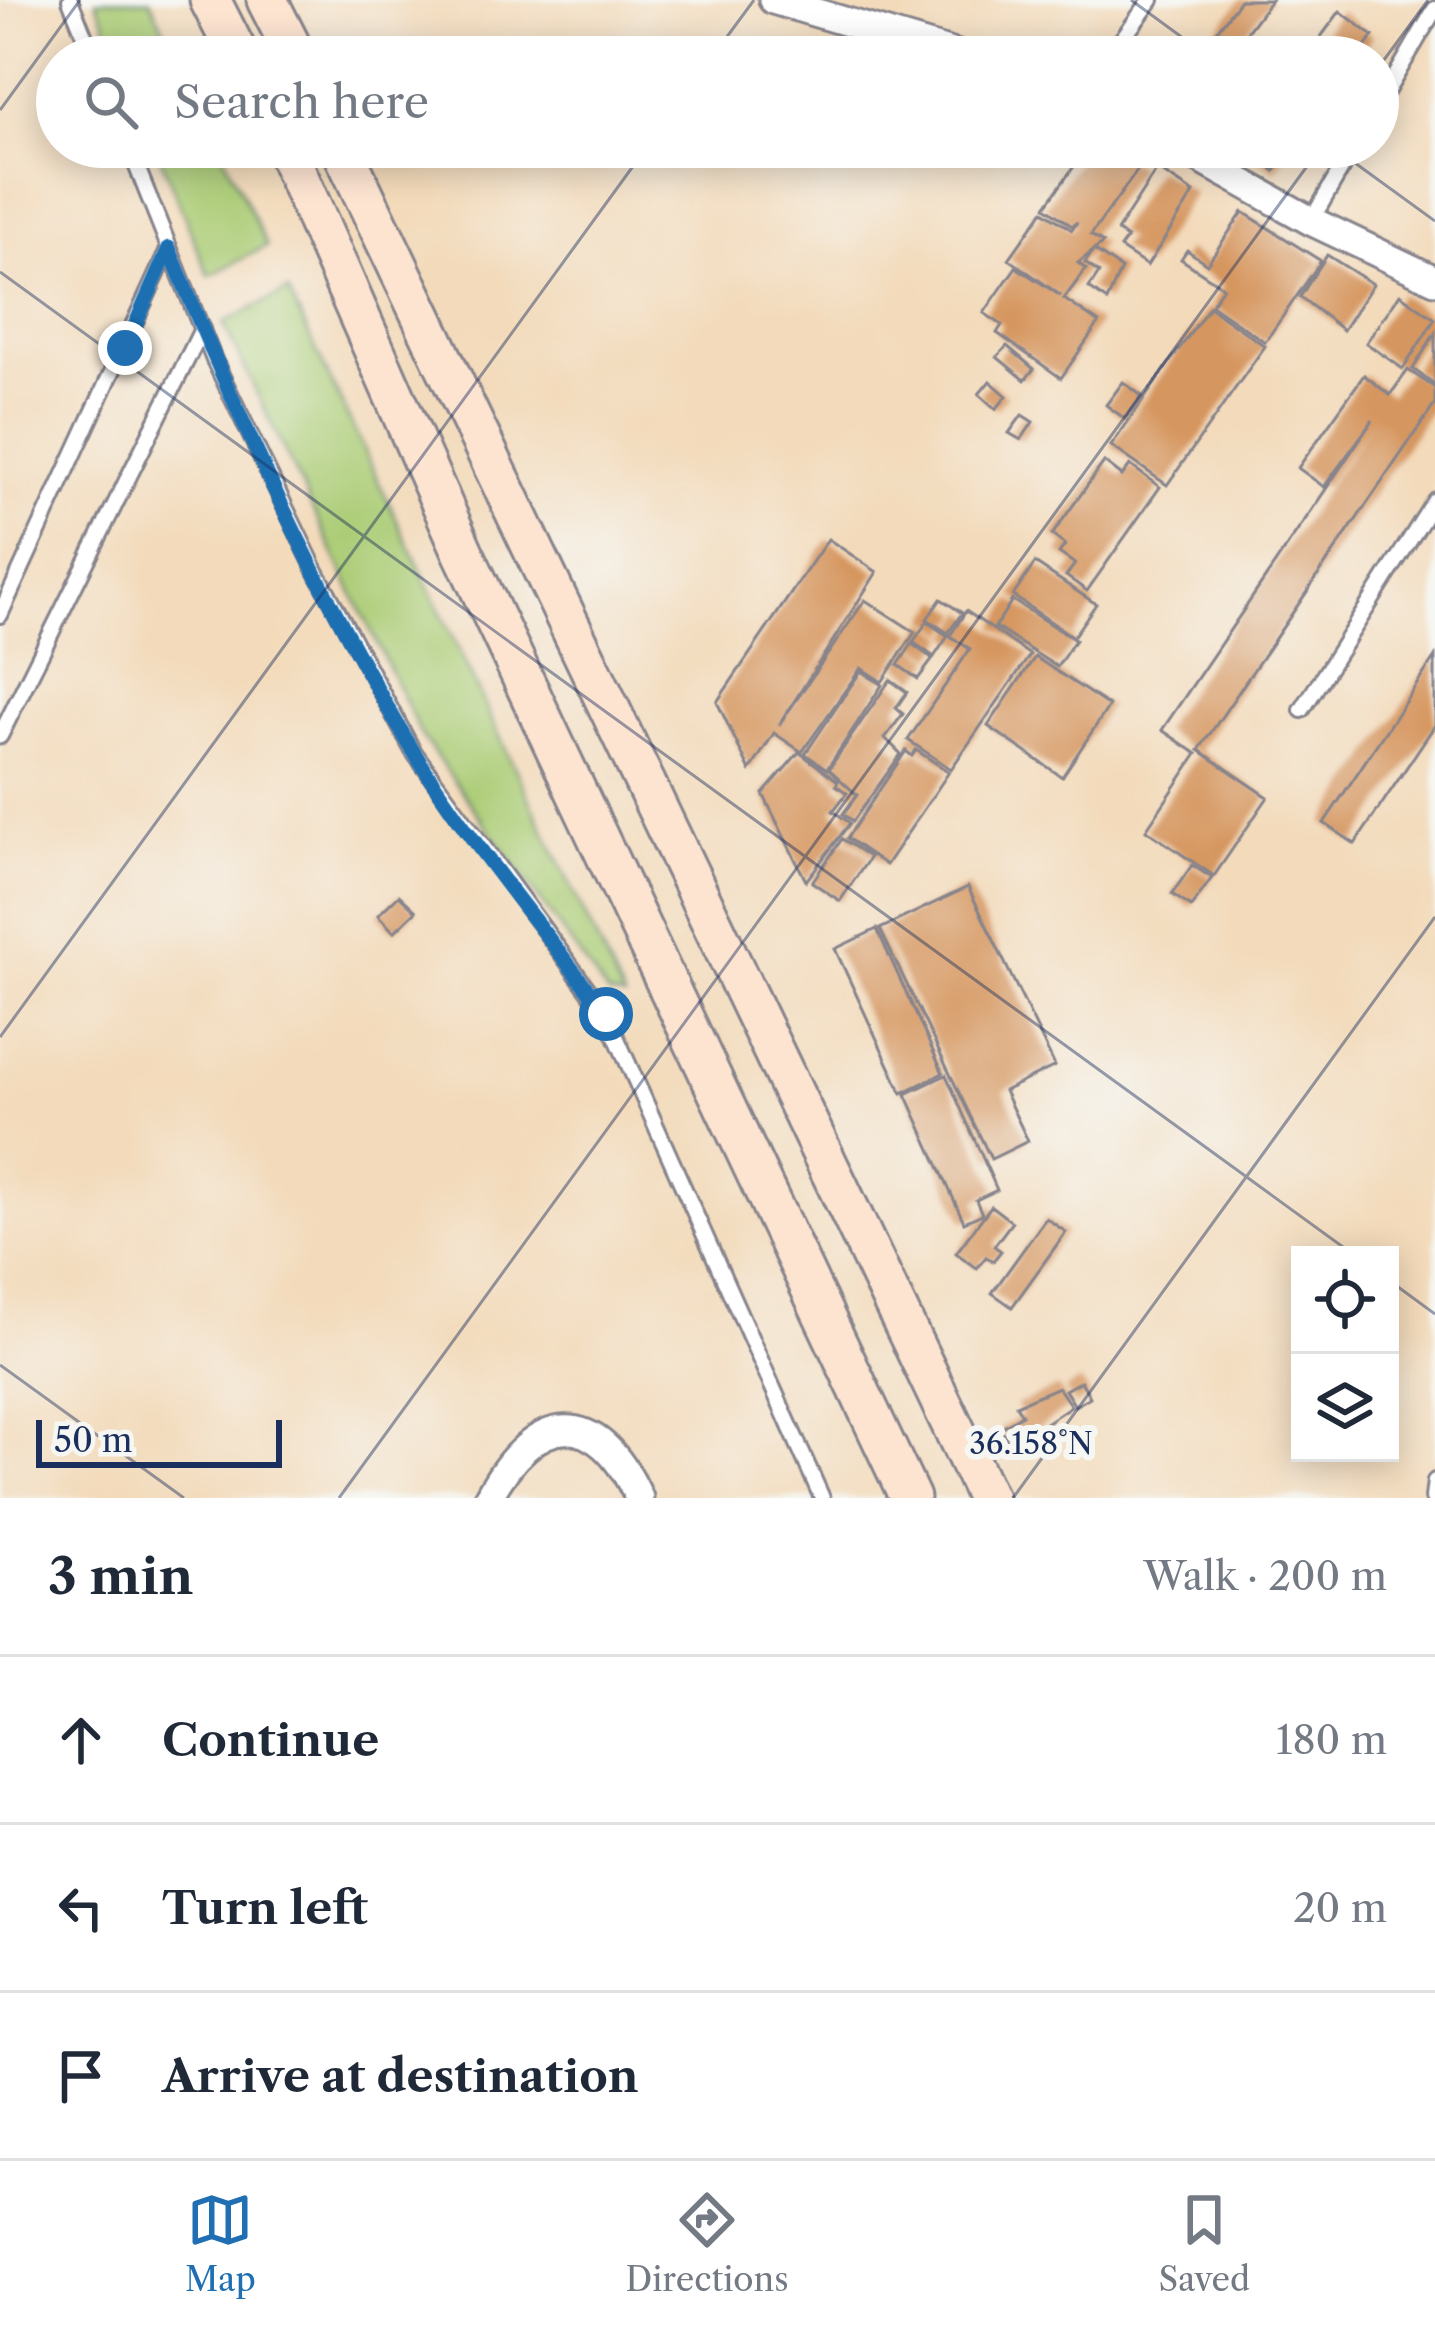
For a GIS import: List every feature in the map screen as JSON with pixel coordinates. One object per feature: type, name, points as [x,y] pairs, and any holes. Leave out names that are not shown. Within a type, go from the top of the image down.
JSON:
[{"type":"main road","points":[[210,0],[228,36]]},
{"type":"main road","points":[[267,0],[285,36]]},
{"type":"main road","points":[[294,168],[463,552],[910,1498]]},
{"type":"main road","points":[[351,168],[987,1498]]},
{"type":"street","points":[[793,2],[899,36]]},
{"type":"street","points":[[1216,168],[1311,221],[1435,280]]},
{"type":"street","points":[[488,1498],[532,1444],[558,1429],[582,1429],[611,1450],[639,1498]]},
{"type":"lane","points":[[70,0],[84,36]]},
{"type":"lane","points":[[1124,36],[1151,0]]},
{"type":"lane","points":[[1399,70],[1435,9]]},
{"type":"lane","points":[[137,168],[202,329],[315,569],[413,751],[606,1014],[822,1498]]},
{"type":"lane","points":[[1311,221],[1342,168]]},
{"type":"lane","points":[[0,615],[169,248]]},
{"type":"lane","points":[[0,736],[202,329]]},
{"type":"lane","points":[[1303,710],[1435,500]]},
{"type":"lane","points":[[1432,1498],[1435,1480]]},
{"type":"green space","points":[[96,0],[150,0],[167,36],[111,36]]},
{"type":"green space","points":[[165,168],[230,168],[267,246],[209,276]]},
{"type":"green space","points":[[288,291],[624,998],[608,995],[421,735],[223,323]]},
{"type":"building","points":[[1240,0],[1271,0],[1246,33],[1250,36],[1213,36]]},
{"type":"building","points":[[1340,11],[1373,36],[1322,36]]},
{"type":"building","points":[[1073,168],[1139,168],[1091,235],[1103,243],[1078,263],[1086,269],[1064,299],[1099,323],[1061,378],[997,333],[1002,325],[984,313],[1016,267],[1061,296],[1009,259],[1043,211],[1072,230],[1077,222],[1072,226],[1045,207]]},
{"type":"building","points":[[1157,169],[1194,193],[1147,266],[1120,248],[1127,238],[1117,231]]},
{"type":"building","points":[[1243,212],[1321,261],[1265,342],[1211,305],[1223,287],[1181,259],[1187,250],[1207,264]]},
{"type":"building","points":[[1094,250],[1121,269],[1107,301],[1089,288],[1099,273],[1085,263]]},
{"type":"building","points":[[1327,255],[1373,284],[1343,330],[1300,297]]},
{"type":"building","points":[[1400,294],[1435,319],[1403,369],[1366,343]]},
{"type":"building","points":[[1209,307],[1265,346],[1167,485],[1111,446]]},
{"type":"building","points":[[1435,333],[1435,385],[1413,369]]},
{"type":"building","points":[[1007,346],[1034,369],[1025,380],[997,357]]},
{"type":"building","points":[[1408,370],[1435,388],[1435,404],[1199,750],[1268,797],[1214,876],[1146,830],[1197,754],[1162,730],[1373,420],[1324,487],[1298,468],[1364,375],[1390,395]]},
{"type":"building","points":[[990,381],[1007,396],[996,409],[979,394]]},
{"type":"building","points":[[1123,382],[1142,396],[1125,419],[1106,405]]},
{"type":"building","points":[[1022,415],[1033,422],[1021,440],[1009,433]]},
{"type":"building","points":[[1104,462],[1122,476],[1130,465],[1160,487],[1087,591],[1066,576],[1075,564],[1059,553],[1065,545],[1052,535]]},
{"type":"building","points":[[828,539],[877,572],[779,725],[865,600],[915,632],[882,682],[861,668],[802,752],[774,733],[750,771],[717,702]]},
{"type":"building","points":[[1035,563],[1096,604],[1073,637],[1013,596]]},
{"type":"building","points":[[941,599],[962,613],[948,633],[927,619]]},
{"type":"building","points":[[1012,600],[1075,640],[1057,667],[995,627]]},
{"type":"building","points":[[966,611],[1030,655],[951,769],[908,740],[970,649],[950,636]]},
{"type":"building","points":[[927,622],[948,636],[934,657],[913,642]]},
{"type":"building","points":[[912,644],[933,659],[918,679],[898,665]]},
{"type":"building","points":[[1035,657],[1109,706],[1062,777],[988,726]]},
{"type":"building","points":[[1435,657],[1435,725],[1355,844],[1324,823]]},
{"type":"building","points":[[861,671],[882,685],[827,769],[805,754]]},
{"type":"building","points":[[890,680],[907,692],[896,708],[903,714],[885,738],[901,754],[853,821],[843,814],[857,795],[829,769]]},
{"type":"building","points":[[916,750],[949,772],[886,865],[847,838],[906,751],[912,756]]},
{"type":"building","points":[[799,752],[847,793],[833,811],[850,823],[806,881],[763,794]]},
{"type":"building","points":[[842,839],[870,857],[840,901],[812,882]]},
{"type":"building","points":[[1192,865],[1212,878],[1191,907],[1172,894]]},
{"type":"building","points":[[968,887],[1055,1066],[1004,1091],[1028,1141],[991,1159],[880,929]]},
{"type":"building","points":[[399,895],[416,911],[394,932],[378,915]]},
{"type":"building","points":[[877,929],[943,1073],[902,1093],[835,949]]},
{"type":"building","points":[[946,1075],[997,1190],[976,1200],[982,1214],[964,1222],[906,1094]]},
{"type":"building","points":[[991,1206],[1012,1222],[994,1246],[1001,1251],[993,1261],[986,1257],[977,1268],[956,1253]]},
{"type":"building","points":[[1046,1218],[1066,1232],[1012,1307],[992,1293]]},
{"type":"building","points":[[1081,1381],[1090,1397],[1075,1406],[1065,1390]]},
{"type":"building","points":[[1058,1387],[1071,1406],[1011,1446],[1000,1428],[1022,1415],[1016,1405]]},
{"type":"route","points":[[125,348],[169,248],[214,360],[315,569],[413,751],[606,1014]]}]
